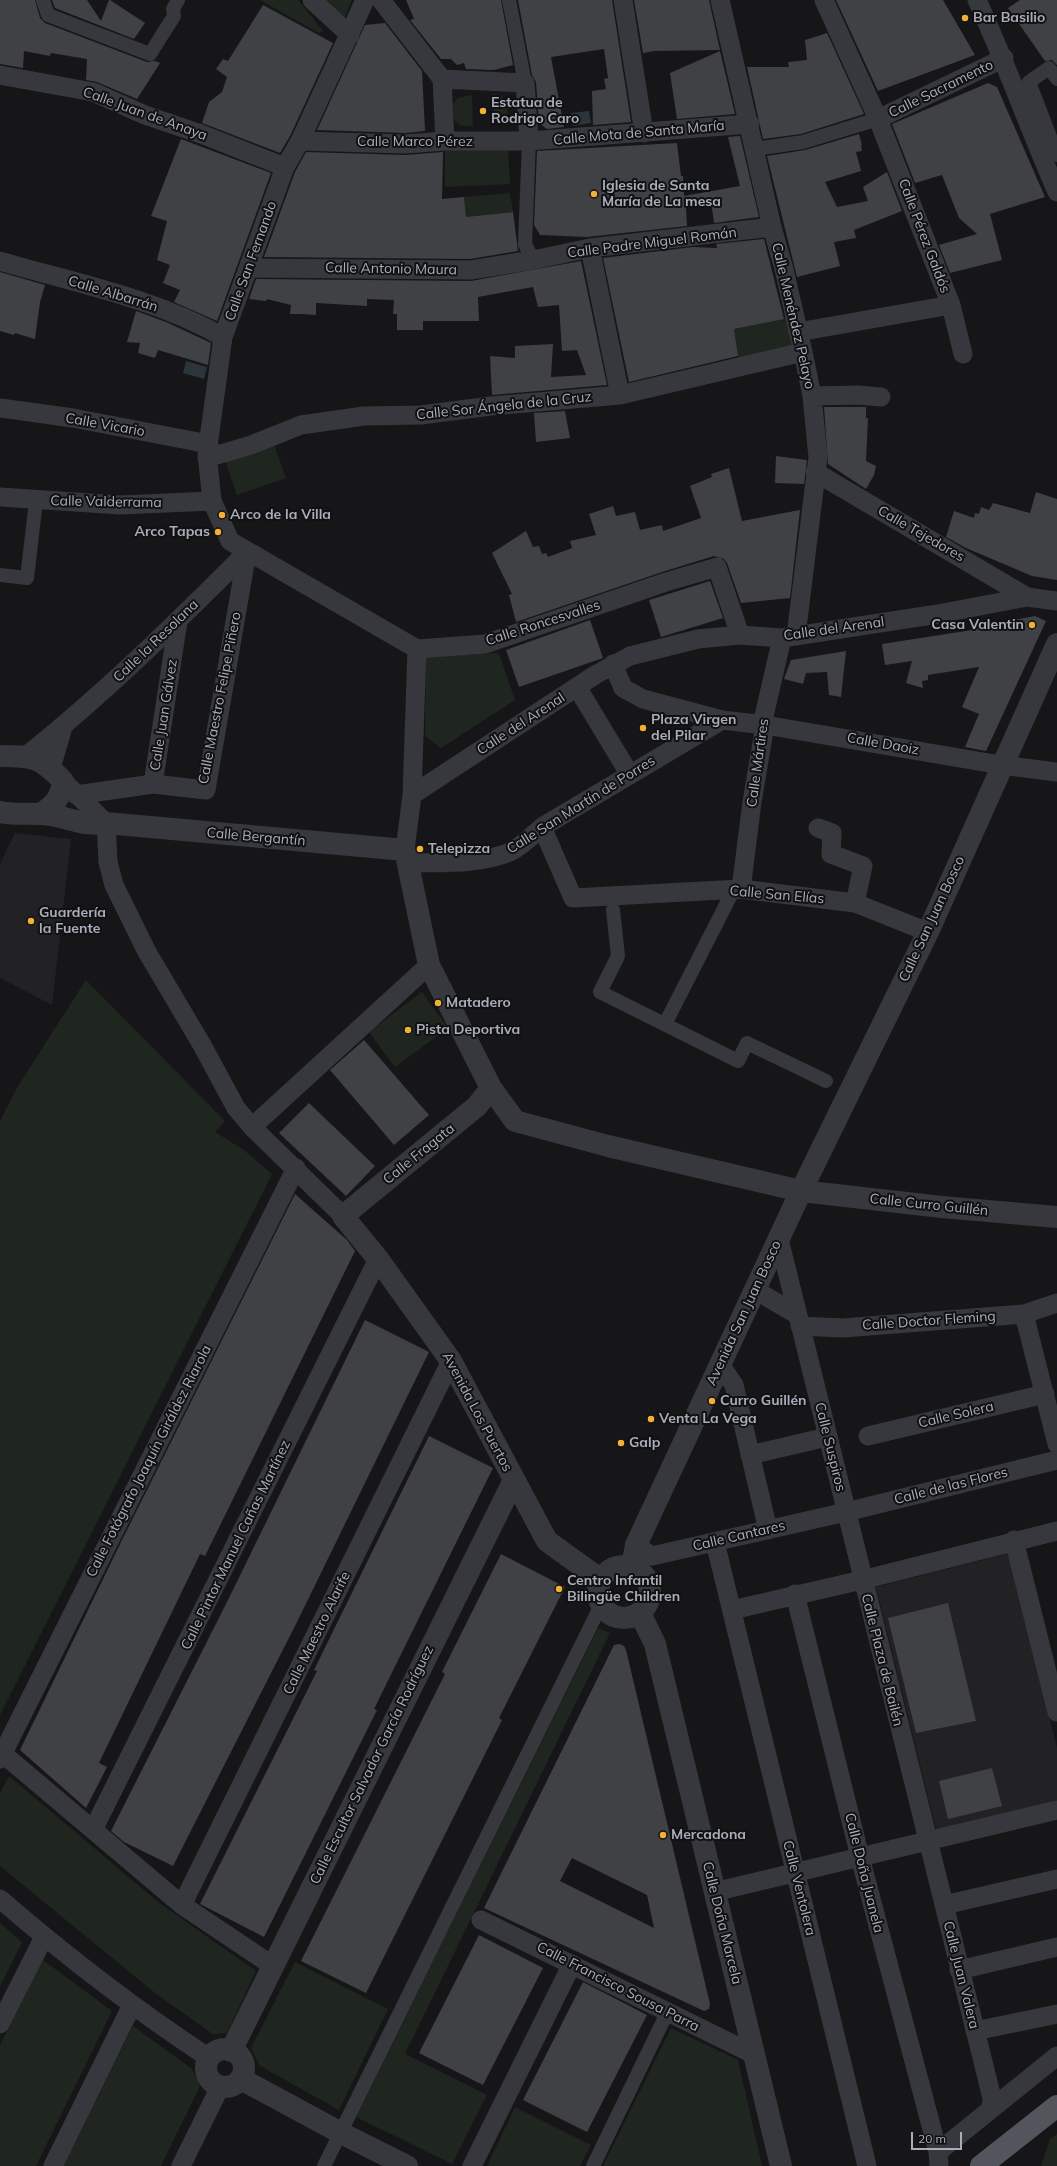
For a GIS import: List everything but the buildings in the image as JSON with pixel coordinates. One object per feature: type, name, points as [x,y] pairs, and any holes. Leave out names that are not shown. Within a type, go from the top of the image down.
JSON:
[{"type":"main road","points":[[980,2166],[1057,2106]]},
{"type":"street","points":[[43,0],[48,15],[150,54],[174,16],[173,9],[178,0]]},
{"type":"street","points":[[312,0],[350,35]]},
{"type":"street","name":"Calle San Fernando","points":[[247,552],[230,541],[212,501],[208,451],[223,338],[285,167],[300,141],[365,0]]},
{"type":"street","points":[[381,0],[442,79],[445,141]]},
{"type":"street","points":[[509,0],[525,83],[529,141],[525,244],[533,260]]},
{"type":"street","points":[[623,0],[644,133]]},
{"type":"street","name":"Calle Menéndez Pelayo","points":[[720,0],[750,124],[772,227],[784,269],[803,352],[817,431],[818,457],[789,637]]},
{"type":"street","name":"Calle Pérez Galdós","points":[[824,0],[878,119],[951,305],[963,354]]},
{"type":"street","points":[[977,0],[1004,58],[1033,137],[1057,192]]},
{"type":"street","name":"Calle Sacramento","points":[[878,119],[1004,58]]},
{"type":"street","points":[[1057,79],[1050,68],[1029,82],[1057,155]]},
{"type":"street","name":"Calle Juan de Anaya","points":[[0,75],[92,92],[145,115],[201,134],[285,167]]},
{"type":"street","points":[[442,79],[525,83]]},
{"type":"street","points":[[755,149],[803,142],[878,119]]},
{"type":"street","name":"Calle Mota de Santa María","points":[[529,141],[750,124]]},
{"type":"street","name":"Calle Marco Pérez","points":[[300,141],[405,144],[445,141],[529,141]]},
{"type":"street","name":"Calle Padre Miguel Román","points":[[533,260],[590,248],[772,227]]},
{"type":"street","points":[[590,248],[620,395]]},
{"type":"street","name":"Calle Antonio Maura","points":[[248,268],[471,270],[533,260]]},
{"type":"street","name":"Calle Albarrán","points":[[0,261],[153,305],[197,323],[223,338]]},
{"type":"street","points":[[798,332],[951,305]]},
{"type":"street","name":"Calle Sor Ángela de la Cruz","points":[[208,451],[251,445],[301,425],[364,416],[421,415],[506,405],[620,395],[803,352]]},
{"type":"street","points":[[812,396],[858,395],[881,398]]},
{"type":"street","name":"Calle Vicario","points":[[0,408],[73,418],[208,451]]},
{"type":"street","name":"Calle Tejedores","points":[[815,472],[1026,597]]},
{"type":"street","name":"Calle Valderrama","points":[[0,497],[36,501],[120,505],[212,501]]},
{"type":"street","points":[[0,575],[27,578],[36,501]]},
{"type":"street","points":[[247,552],[417,649],[412,795],[407,856]]},
{"type":"street","name":"Calle la Resolana","points":[[26,756],[63,727],[178,621],[247,552]]},
{"type":"street","name":"Calle Maestro Felipe Piñero","points":[[63,781],[153,784],[206,790],[247,552]]},
{"type":"street","name":"Calle Roncesvalles","points":[[417,649],[485,644],[666,582],[717,567],[740,635]]},
{"type":"street","name":"Calle del Arenal","points":[[412,795],[613,664],[630,656],[698,639],[740,635],[789,637],[938,614],[1026,597],[1057,601]]},
{"type":"street","name":"Calle Juan Gálvez","points":[[153,784],[178,621]]},
{"type":"street","name":"Calle Mártires","points":[[737,889],[765,725],[764,716],[789,637]]},
{"type":"street","name":"Calle San Juan Bosco","points":[[801,1191],[928,932],[1001,765],[1057,644]]},
{"type":"street","name":"Calle Daoiz","points":[[613,664],[623,688],[643,699],[722,720],[765,725],[1001,765],[1057,772]]},
{"type":"street","points":[[577,687],[630,775]]},
{"type":"street","name":"Calle San Martín de Porres","points":[[407,856],[478,861],[510,852],[542,827],[722,720]]},
{"type":"street","points":[[41,814],[55,804],[61,794],[63,781],[63,727]]},
{"type":"street","points":[[0,756],[26,756],[41,761],[106,823],[108,862],[114,885],[146,952],[202,1045],[236,1108],[252,1127],[296,1168],[343,1216]]},
{"type":"street","name":"Calle Bergantín","points":[[0,812],[13,814],[41,814],[66,818],[84,824],[106,823],[407,856]]},
{"type":"street","name":"Calle San Elías","points":[[542,827],[573,898],[737,889],[855,902],[928,932]]},
{"type":"street","points":[[818,828],[832,834],[831,854],[863,866],[855,902]]},
{"type":"street","name":"Calle Curro Guillén","points":[[407,856],[429,965],[491,1088],[515,1121],[616,1148],[801,1191],[942,1207],[1057,1217]]},
{"type":"street","points":[[665,1024],[737,889]]},
{"type":"street","points":[[613,910],[618,956],[600,992],[738,1061],[747,1043],[826,1081]]},
{"type":"street","points":[[252,1127],[429,965]]},
{"type":"street","name":"Calle Fragata","points":[[343,1216],[477,1106],[491,1088]]},
{"type":"street","name":"Calle Fotógrafo Joaquín Giráldez Riarola","points":[[1,1756],[296,1168]]},
{"type":"street","name":"Avenida San Juan Bosco","points":[[632,1567],[636,1544],[801,1191]]},
{"type":"street","name":"Avenida Los Puertos","points":[[343,1216],[378,1259],[452,1361],[547,1541],[601,1580]]},
{"type":"street","name":"Calle Suspiros","points":[[779,1239],[862,1580]]},
{"type":"street","name":"Calle Pintor Manuel Cañas Martínez","points":[[93,1830],[378,1259]]},
{"type":"street","points":[[755,1290],[798,1320]]},
{"type":"street","name":"Calle Doctor Fleming","points":[[798,1320],[843,1328],[1024,1314],[1057,1304]]},
{"type":"street","points":[[1024,1314],[1057,1444]]},
{"type":"street","name":"Calle Maestro Alarife","points":[[182,1905],[452,1361]]},
{"type":"street","points":[[720,1364],[734,1385],[768,1530]]},
{"type":"street","name":"Calle Solera","points":[[868,1436],[1045,1394]]},
{"type":"street","points":[[750,1455],[827,1437]]},
{"type":"street","name":"Calle de las Flores","points":[[846,1512],[1057,1460]]},
{"type":"street","name":"Calle Escultor Salvador García Rodríguez","points":[[231,2051],[514,1480]]},
{"type":"street","name":"Calle Cantares","points":[[636,1544],[652,1556],[846,1512]]},
{"type":"street","name":"Calle Plaza de Bailén","points":[[929,1842],[862,1580],[1014,1540],[1057,1531]]},
{"type":"street","points":[[1014,1540],[1057,1712]]},
{"type":"street","name":"Calle Ventolera","points":[[715,1542],[867,2166]]},
{"type":"street","points":[[623,1566],[632,1567],[639,1571],[649,1584],[649,1600],[640,1613],[623,1618],[615,1616],[601,1605],[598,1593],[601,1580],[606,1572],[614,1568],[623,1566]]},
{"type":"street","points":[[732,1610],[795,1594],[862,1580]]},
{"type":"street","name":"Calle Doña Juanela","points":[[795,1594],[860,1857],[938,2159]]},
{"type":"street","points":[[324,2166],[601,1605]]},
{"type":"street","name":"Calle Doña Marcela","points":[[640,1613],[655,1644],[781,2166]]},
{"type":"street","points":[[1,1756],[93,1830],[182,1905],[273,1966]]},
{"type":"street","points":[[714,1892],[929,1842],[1057,1810]]},
{"type":"street","name":"Calle Juan Valera","points":[[929,1842],[959,1970],[992,2098],[991,2108]]},
{"type":"street","points":[[944,1905],[1057,1879]]},
{"type":"street","points":[[0,1899],[44,1937],[132,2005],[209,2058]]},
{"type":"street","name":"Calle Francisco Sousa Parra","points":[[481,1920],[572,1964],[667,2013],[755,2054]]},
{"type":"street","points":[[0,2024],[44,1937]]},
{"type":"street","points":[[959,1970],[1057,1947]]},
{"type":"street","points":[[472,2166],[572,1964]]},
{"type":"street","points":[[53,2166],[132,2005]]},
{"type":"street","points":[[593,2166],[667,2013]]},
{"type":"street","points":[[975,2031],[1057,2014]]},
{"type":"street","points":[[219,2050],[231,2051],[236,2053],[243,2063],[243,2074],[241,2079],[232,2086],[220,2087],[210,2080],[207,2075],[206,2069],[209,2058],[219,2050]]},
{"type":"street","points":[[938,2159],[991,2108],[1057,2056]]},
{"type":"street","points":[[241,2079],[341,2133],[407,2166]]},
{"type":"street","points":[[181,2166],[220,2087]]},
{"type":"shaded area","points":[[260,0],[298,0],[323,31],[319,33]]},
{"type":"shaded area","points":[[321,0],[352,0],[345,17],[335,13]]},
{"type":"shaded area","points":[[492,94],[500,95],[507,101],[508,120],[506,123],[495,124]]},
{"type":"shaded area","points":[[472,95],[473,126],[461,126],[454,120],[453,104],[458,98]]},
{"type":"shaded area","points":[[589,111],[591,123],[573,126],[571,113]]},
{"type":"shaded area","points":[[445,148],[508,150],[510,184],[445,187]]},
{"type":"shaded area","points":[[510,193],[513,212],[466,217],[464,197]]},
{"type":"shaded area","points":[[789,317],[796,349],[739,362],[734,329]]},
{"type":"shaded area","points":[[186,361],[207,367],[204,379],[183,373]]},
{"type":"shaded area","points":[[274,444],[286,478],[237,495],[225,461]]},
{"type":"shaded area","points":[[499,653],[515,700],[441,748],[425,736],[426,657]]},
{"type":"shaded area","name":"Guardería la Fuente","points":[[15,833],[71,839],[52,1005],[0,978],[0,864]]},
{"type":"shaded area","points":[[86,980],[225,1121],[215,1132],[244,1150],[272,1174],[0,1715],[0,1121],[18,1086]]},
{"type":"shaded area","name":"Pista Deportiva","points":[[422,992],[448,1028],[395,1067],[369,1032]]},
{"type":"shaded area","points":[[1010,1553],[1057,1748],[1057,1805],[937,1833],[876,1587]]},
{"type":"shaded area","points":[[598,1628],[610,1633],[405,2054],[487,2095],[452,2164],[356,2117]]},
{"type":"shaded area","points":[[9,1776],[158,1902],[256,1971],[227,2033],[213,2034],[155,1993],[0,1866],[0,1793]]},
{"type":"shaded area","points":[[0,1923],[22,1942],[0,1987]]},
{"type":"shaded area","points":[[43,1960],[112,2011],[36,2166],[0,2166],[0,2045]]},
{"type":"shaded area","points":[[295,1962],[388,2009],[339,2110],[260,2066],[251,2048]]},
{"type":"shaded area","points":[[133,2026],[192,2069],[200,2086],[161,2166],[63,2166]]},
{"type":"shaded area","points":[[671,2028],[738,2060],[762,2166],[603,2166]]},
{"type":"shaded area","points":[[515,2107],[591,2145],[580,2166],[487,2166]]},
{"type":"shaded area","points":[[1057,2134],[1057,2166],[1041,2166],[1050,2139]]},
{"type":"place","name":"Bar Basilio","points":[[965,18]]},
{"type":"place","name":"Estatua de Rodrigo Caro","points":[[483,111]]},
{"type":"place","name":"Iglesia de Santa María de La mesa","points":[[594,194]]},
{"type":"place","name":"Arco de la Villa","points":[[222,515]]},
{"type":"place","name":"Arco Tapas","points":[[218,532]]},
{"type":"place","name":"Casa Valentin","points":[[1032,625]]},
{"type":"place","name":"Plaza Virgen del Pilar","points":[[643,728]]},
{"type":"place","name":"Telepizza","points":[[420,849]]},
{"type":"place","name":"Guardería la Fuente","points":[[31,921]]},
{"type":"place","name":"Matadero","points":[[438,1003]]},
{"type":"place","name":"Pista Deportiva","points":[[408,1030]]},
{"type":"place","name":"Curro Guillén","points":[[712,1401]]},
{"type":"place","name":"Venta La Vega","points":[[651,1419]]},
{"type":"place","name":"Galp","points":[[621,1443]]},
{"type":"place","name":"Centro Infantil Bilingüe Children","points":[[559,1589]]},
{"type":"place","name":"Mercadona","points":[[663,1835]]}]
